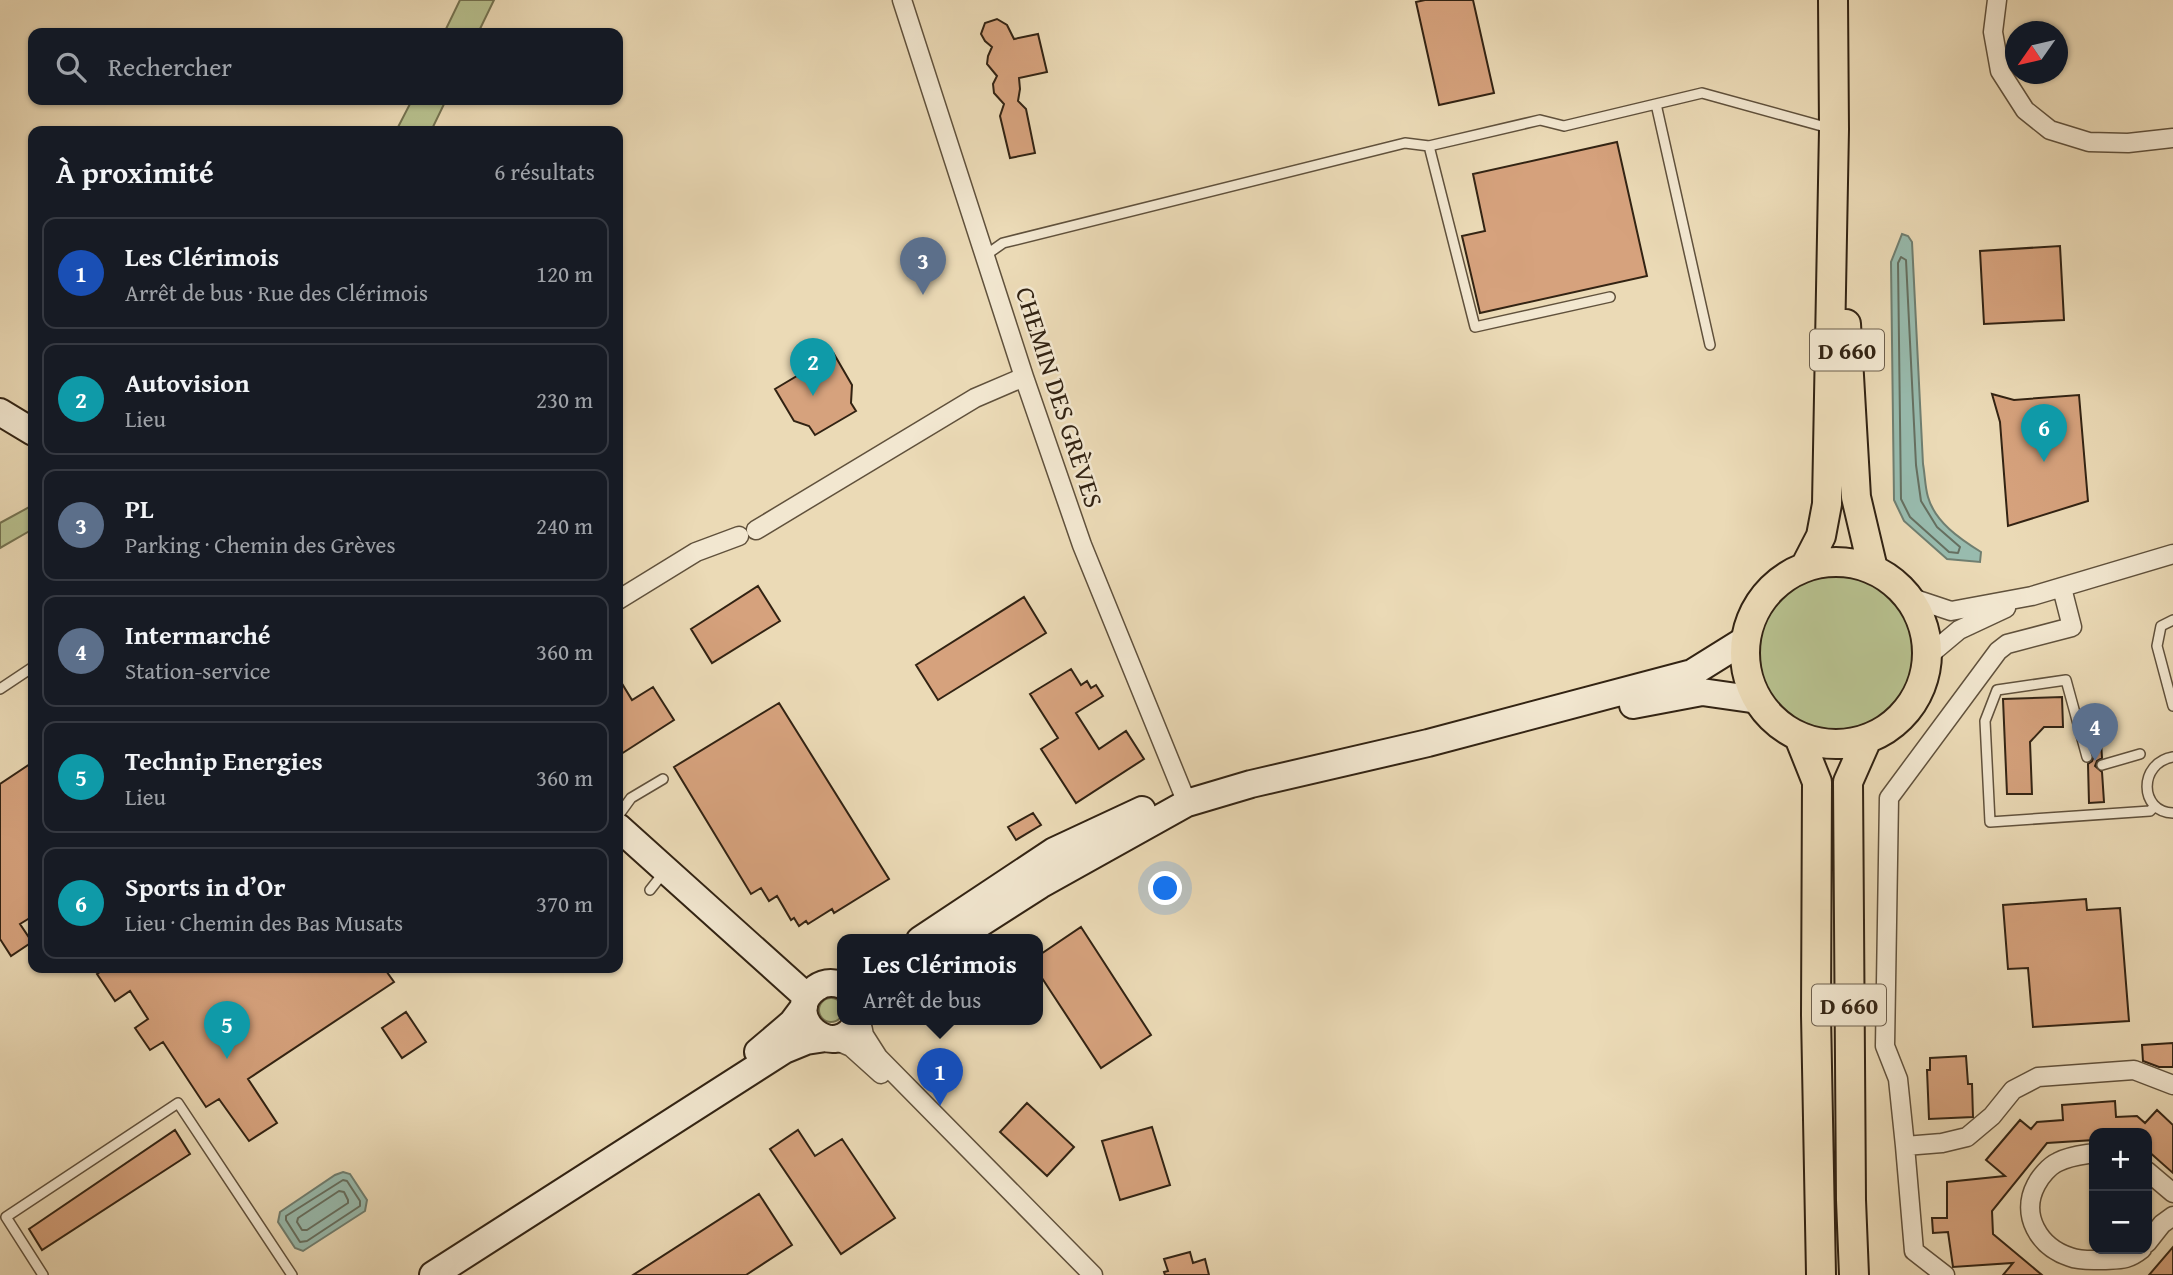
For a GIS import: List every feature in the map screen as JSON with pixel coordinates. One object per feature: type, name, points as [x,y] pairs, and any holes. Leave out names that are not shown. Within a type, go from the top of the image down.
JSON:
[{"type":"main road","name":"D 660","points":[[1805,567],[1821,536],[1827,504],[1834,129],[1833,0]]},
{"type":"main road","name":"D 660","points":[[1834,129],[1856,497],[1873,569]]},
{"type":"main road","points":[[1839,561],[1873,569],[1893,581],[1909,597],[1923,625],[1927,656],[1919,691],[1898,720],[1867,739],[1833,744],[1800,737],[1776,722],[1758,700],[1746,671],[1745,640],[1756,608],[1776,583],[1805,567],[1839,561]]},
{"type":"main road","name":"D 660","points":[[1800,737],[1818,782],[1816,1015],[1821,1275]]},
{"type":"main road","name":"D 660","points":[[1854,1275],[1847,782],[1867,739]]},
{"type":"street","name":"CHEMIN DES GRÈVES","points":[[902,0],[1024,377],[1082,545],[1187,803]]},
{"type":"street","points":[[1997,0],[1993,32],[2000,71],[2025,110],[2050,130],[2089,142],[2128,143],[2173,138]]},
{"type":"street","points":[[623,597],[696,552],[748,533],[975,398],[1024,377]]},
{"type":"street","points":[[0,412],[28,429]]},
{"type":"street","points":[[1909,597],[1951,611],[2032,596],[2173,554]]},
{"type":"street","points":[[1945,1275],[1914,1251],[1898,1079],[1885,1046],[1889,798],[1998,651],[2007,644],[2072,627],[2062,588]]},
{"type":"street","points":[[1927,656],[1959,629],[2032,596]]},
{"type":"street","points":[[963,934],[1040,885],[1187,803],[1251,784],[1428,743],[1692,673],[1745,640]]},
{"type":"street","points":[[1428,743],[1702,692],[1758,700]]},
{"type":"street","points":[[929,934],[1054,851],[1161,801],[1187,803]]},
{"type":"street","points":[[623,834],[658,880],[806,1002]]},
{"type":"street","points":[[659,1128],[776,1038],[819,986],[837,983]]},
{"type":"street","points":[[806,1002],[806,1023],[811,1030],[851,1047],[997,1176]]},
{"type":"street","points":[[433,1275],[784,1050],[806,1041],[839,1038],[856,1025]]},
{"type":"street","points":[[861,1025],[864,1035],[878,1057],[1093,1275]]},
{"type":"street","points":[[1905,1146],[1942,1143],[1966,1137],[1992,1116],[2013,1090],[2038,1077],[2134,1070],[2173,1085]]},
{"type":"street","points":[[2089,1154],[2055,1163],[2039,1179],[2030,1196],[2028,1214],[2035,1230],[2050,1246],[2067,1257],[2082,1260],[2127,1259],[2134,1254]]},
{"type":"street","points":[[2152,1175],[2173,1193]]},
{"type":"street","points":[[2152,1237],[2173,1216]]},
{"type":"lane","points":[[986,255],[1003,243],[1405,143],[1429,146],[1540,120],[1564,126],[1702,93],[1834,129]]},
{"type":"lane","points":[[1656,104],[1710,345]]},
{"type":"lane","points":[[1429,146],[1475,327],[1610,297]]},
{"type":"lane","points":[[2173,620],[2161,626],[2157,646],[2173,706]]},
{"type":"lane","points":[[0,689],[28,670]]},
{"type":"lane","points":[[2087,757],[2066,680],[1997,690],[1984,720],[1990,822],[2150,811],[2155,806]]},
{"type":"lane","points":[[2102,765],[2140,754]]},
{"type":"lane","points":[[2173,757],[2164,759],[2153,767],[2146,787],[2155,806],[2167,813],[2173,813]]},
{"type":"lane","points":[[623,809],[631,798],[663,779]]},
{"type":"lane","points":[[43,1275],[6,1217],[178,1103],[292,1275]]},
{"type":"green space","points":[[460,0],[494,0],[480,28],[446,28]]},
{"type":"green space","points":[[409,105],[444,105],[433,126],[399,126]]},
{"type":"green space","points":[[28,508],[28,532],[0,548],[0,523]]},
{"type":"green space","points":[[1835,574],[1865,580],[1891,597],[1908,623],[1914,653],[1908,683],[1891,709],[1865,726],[1835,732],[1805,726],[1779,709],[1762,683],[1756,653],[1762,623],[1779,597],[1805,580]]},
{"type":"green space","points":[[826,999],[836,999],[837,1020],[826,1021],[820,1015],[820,1005]]},
{"type":"water","points":[[1902,234],[1908,236],[1912,242],[1923,464],[1927,493],[1931,506],[1942,522],[1981,552],[1980,562],[1947,559],[1904,521],[1894,500],[1891,262]]},
{"type":"water","points":[[343,1172],[350,1174],[367,1200],[365,1211],[303,1251],[295,1248],[278,1222],[280,1212]]},
{"type":"building","points":[[1473,0],[1494,93],[1439,105],[1416,2]]},
{"type":"building","points":[[997,19],[1007,25],[1014,39],[1038,34],[1047,72],[1019,78],[1018,101],[1026,109],[1035,153],[1010,158],[1000,116],[1004,104],[994,93],[993,84],[997,76],[987,64],[992,47],[981,34],[985,23]]},
{"type":"building","points":[[1617,142],[1647,276],[1480,313],[1462,236],[1485,231],[1473,174]]},
{"type":"building","points":[[2060,246],[2064,320],[1984,324],[1980,251]]},
{"type":"building","points":[[834,354],[852,385],[851,403],[856,411],[815,435],[809,426],[794,421],[775,389]]},
{"type":"building","points":[[1992,394],[2014,400],[2079,395],[2088,501],[2008,526],[2000,422]]},
{"type":"building","points":[[758,586],[780,621],[712,663],[691,629]]},
{"type":"building","points":[[1024,597],[1046,633],[938,700],[916,665]]},
{"type":"building","points":[[1071,669],[1081,685],[1087,681],[1091,688],[1096,685],[1103,696],[1076,713],[1099,749],[1126,731],[1144,759],[1076,803],[1041,749],[1058,738],[1030,694]]},
{"type":"building","points":[[623,685],[632,700],[653,687],[674,720],[623,753]]},
{"type":"building","points":[[2062,697],[2063,727],[2044,727],[2030,742],[2032,794],[2007,794],[2003,699]]},
{"type":"building","points":[[779,703],[889,879],[834,913],[832,909],[808,924],[806,921],[799,926],[794,918],[791,920],[777,896],[769,901],[761,888],[751,894],[674,767]]},
{"type":"building","points":[[2100,724],[2102,758],[2095,766],[2102,772],[2104,802],[2089,803],[2088,764],[2094,756],[2086,725]]},
{"type":"building","points":[[28,765],[28,919],[20,924],[28,936],[28,945],[11,956],[0,939],[0,784]]},
{"type":"building","points":[[1033,813],[1041,825],[1016,840],[1008,827]]},
{"type":"building","points":[[2086,899],[2087,910],[2120,908],[2129,1021],[2033,1027],[2028,968],[2008,969],[2003,905]]},
{"type":"building","points":[[1081,927],[1151,1035],[1101,1068],[1043,980],[1043,953]]},
{"type":"building","points":[[388,973],[394,982],[248,1079],[277,1123],[249,1141],[219,1099],[206,1107],[163,1042],[150,1050],[135,1028],[148,1019],[130,991],[115,1001],[97,974]]},
{"type":"building","points":[[406,1012],[426,1042],[402,1058],[382,1028]]},
{"type":"building","points":[[2173,1043],[2173,1067],[2159,1067],[2143,1061],[2142,1045]]},
{"type":"building","points":[[1966,1056],[1968,1084],[1972,1084],[1973,1117],[1929,1119],[1927,1070],[1930,1070],[1930,1058]]},
{"type":"building","points":[[2115,1101],[2116,1117],[2137,1116],[2145,1123],[2157,1110],[2173,1125],[2173,1173],[2152,1154],[2152,1128],[2089,1128],[2089,1140],[2047,1143],[1992,1211],[1993,1234],[2042,1275],[2003,1275],[2013,1263],[1953,1267],[1948,1232],[1933,1233],[1932,1218],[1947,1218],[1947,1182],[2005,1176],[1986,1160],[2020,1120],[2031,1129],[2037,1122],[2063,1120],[2062,1105]]},
{"type":"building","points":[[1027,1103],[1074,1147],[1047,1176],[1000,1132]]},
{"type":"building","points":[[1152,1127],[1170,1185],[1120,1200],[1102,1141]]},
{"type":"building","points":[[175,1130],[190,1154],[42,1250],[29,1229]]},
{"type":"building","points":[[798,1130],[815,1156],[842,1139],[895,1218],[841,1254],[770,1149]]},
{"type":"building","points":[[759,1194],[792,1245],[746,1275],[633,1275]]},
{"type":"building","points":[[2173,1247],[2173,1275],[2149,1275]]},
{"type":"building","points":[[1190,1252],[1193,1263],[1205,1259],[1209,1275],[1165,1275],[1164,1272],[1168,1271],[1164,1259]]},
{"type":"place","name":"PL","points":[[923,295]]},
{"type":"place","name":"Autovision","points":[[813,396]]},
{"type":"place","name":"Sports in d’Or","points":[[2044,462]]},
{"type":"place","name":"Intermarché","points":[[2095,761]]},
{"type":"place","name":"Technip Energies","points":[[227,1059]]},
{"type":"place","name":"Les Clérimois","points":[[940,1106]]}]
